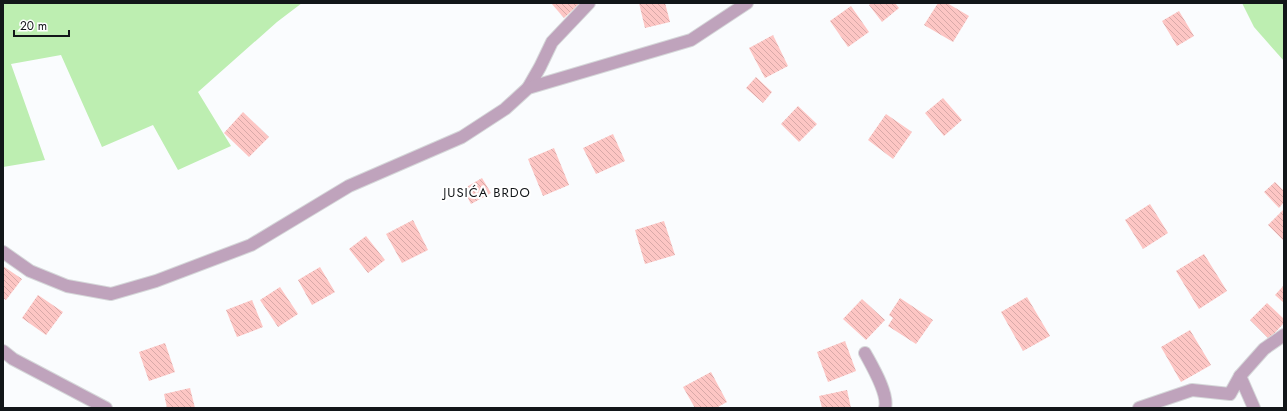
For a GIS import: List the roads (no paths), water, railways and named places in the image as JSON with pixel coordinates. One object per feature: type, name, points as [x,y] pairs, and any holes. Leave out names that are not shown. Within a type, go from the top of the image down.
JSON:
[{"type":"street","points":[[3,252],[30,271],[68,286],[111,294],[156,281],[251,245],[349,186],[462,137],[505,109],[528,88],[552,42],[589,3]]},
{"type":"street","points":[[528,88],[691,40],[747,3]]},
{"type":"street","points":[[1139,408],[1192,390],[1230,394],[1240,376],[1264,349],[1284,335]]},
{"type":"street","points":[[3,351],[13,359],[106,408]]},
{"type":"street","points":[[865,353],[878,379],[887,403],[885,408]]},
{"type":"street","points":[[1240,376],[1254,408]]},
{"type":"district","name":"JUSIĆA BRDO","points":[[487,192]]}]
